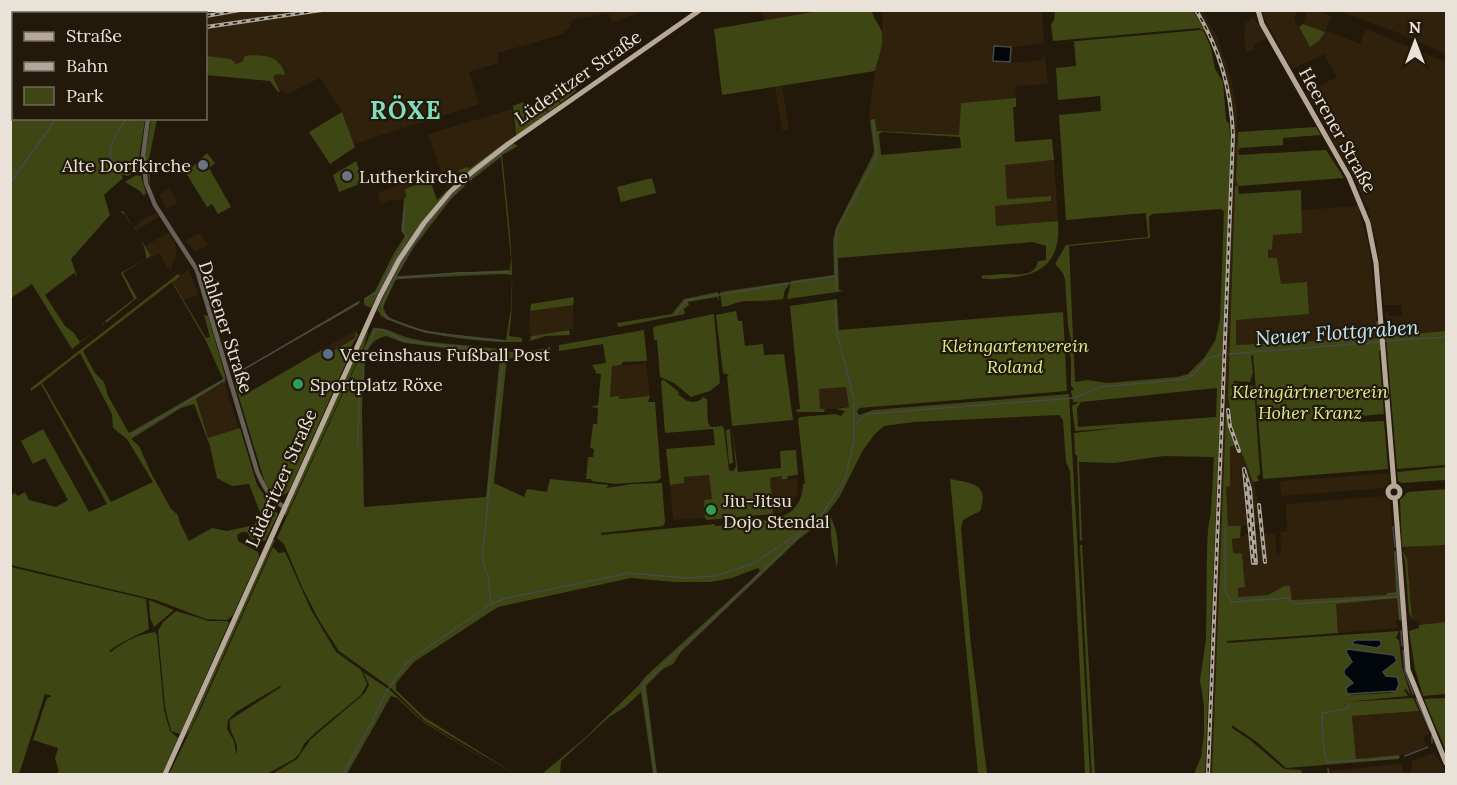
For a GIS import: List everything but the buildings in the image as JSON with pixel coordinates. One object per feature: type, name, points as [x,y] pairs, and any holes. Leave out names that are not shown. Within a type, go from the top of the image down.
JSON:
[{"type":"main road","name":"Lüderitzer Straße","points":[[165,774],[387,281],[410,242],[434,211],[467,176],[500,149],[700,10]]},
{"type":"main road","name":"Heerener Straße","points":[[1258,10],[1262,24],[1349,177],[1364,209],[1374,250],[1383,337],[1394,486],[1390,487],[1387,492],[1390,498],[1395,498],[1408,670],[1446,763]]},
{"type":"street","name":"Dahlener Straße","points":[[148,120],[143,159],[148,189],[157,208],[197,270],[257,471],[270,496],[284,507]]},
{"type":"shaded area","points":[[176,10],[644,11],[613,22],[608,13],[576,19],[569,23],[570,28],[563,31],[564,34],[497,53],[499,63],[469,72],[479,104],[354,144],[342,112],[320,78],[286,95],[283,90],[278,92],[270,81],[207,69],[207,12],[176,12]]},
{"type":"shaded area","points":[[759,11],[825,11],[766,21]]},
{"type":"shaded area","points":[[883,11],[1042,11],[1044,43],[1013,47],[1011,63],[1042,60],[1045,56],[1048,84],[1015,86],[1016,98],[961,103],[960,135],[877,131],[870,120],[869,113],[880,54]]},
{"type":"shaded area","points":[[1193,11],[1202,11],[1217,37],[1230,75],[1237,109],[1238,185],[1235,187],[1228,396],[1233,430],[1253,480],[1264,524],[1228,527],[1226,487],[1230,486],[1230,447],[1235,445],[1226,412],[1212,774],[1205,774],[1205,763],[1231,140],[1229,108],[1223,78],[1206,32]]},
{"type":"shaded area","points":[[1294,11],[1296,13],[1294,19],[1310,47],[1319,41],[1325,32],[1303,24],[1307,11],[1319,11],[1331,16],[1326,31],[1360,44],[1366,29],[1446,62],[1446,331],[1398,335],[1397,332],[1387,333],[1385,311],[1388,311],[1389,316],[1402,315],[1401,305],[1384,305],[1377,244],[1368,211],[1371,209],[1366,206],[1357,184],[1327,131],[1339,130],[1339,127],[1325,127],[1316,108],[1305,93],[1337,77],[1324,54],[1292,69],[1264,18],[1263,13]]},
{"type":"shaded area","points":[[1339,11],[1446,11],[1446,54],[1396,32]]},
{"type":"shaded area","points":[[1253,16],[1266,38],[1254,45],[1255,49],[1247,53],[1244,43],[1245,21],[1249,21]]},
{"type":"shaded area","points":[[994,46],[1011,47],[1010,62],[993,61]]},
{"type":"shaded area","points":[[782,86],[789,129],[782,130],[775,87]]},
{"type":"shaded area","points":[[512,109],[515,135],[447,190],[428,134]]},
{"type":"shaded area","points":[[1054,160],[1058,221],[996,226],[995,206],[1051,201],[1050,196],[1007,200],[1004,165]]},
{"type":"shaded area","points":[[430,173],[432,179],[405,189],[404,199],[381,204],[377,193]]},
{"type":"shaded area","points":[[169,187],[177,203],[167,209],[159,195]]},
{"type":"shaded area","points":[[1358,206],[1370,252],[1378,338],[1236,346],[1236,320],[1309,314],[1280,284],[1277,258],[1268,258],[1268,249],[1272,248],[1272,235],[1300,210]]},
{"type":"shaded area","points":[[156,213],[159,217],[136,231],[133,227],[140,223],[139,221]]},
{"type":"shaded area","points":[[169,232],[176,244],[176,256],[170,272],[159,253],[152,258],[145,246]]},
{"type":"shaded area","points":[[200,234],[208,245],[196,252],[185,241]]},
{"type":"shaded area","points":[[189,269],[198,295],[184,300],[173,281]]},
{"type":"shaded area","points":[[573,305],[573,329],[531,336],[530,311]]},
{"type":"shaded area","points":[[357,329],[355,338],[330,353],[327,347]]},
{"type":"shaded area","points":[[646,363],[650,396],[619,399],[610,397],[612,366]]},
{"type":"shaded area","points":[[224,382],[239,429],[208,439],[196,399]]},
{"type":"shaded area","points":[[846,387],[849,407],[820,410],[818,389]]},
{"type":"shaded area","points":[[1389,473],[1390,482],[1384,488],[1281,496],[1280,481]]},
{"type":"shaded area","points":[[710,475],[712,500],[704,501],[705,518],[673,520],[670,485],[684,483],[684,477]]},
{"type":"shaded area","points":[[782,476],[783,479],[798,479],[797,494],[789,507],[780,513],[773,514],[770,478]]},
{"type":"shaded area","points":[[1381,496],[1390,500],[1397,592],[1387,593],[1387,595],[1292,600],[1290,586],[1284,586],[1268,595],[1238,597],[1238,588],[1245,587],[1242,554],[1233,552],[1232,539],[1240,538],[1245,534],[1271,533],[1275,535],[1277,555],[1281,555],[1280,532],[1287,531],[1286,504]]},
{"type":"shaded area","points":[[1446,544],[1446,624],[1420,626],[1419,621],[1412,620],[1404,547]]},
{"type":"shaded area","points":[[1397,598],[1398,628],[1338,633],[1336,604]]},
{"type":"shaded area","points":[[1357,640],[1379,640],[1381,645],[1377,648],[1352,644]]},
{"type":"shaded area","points":[[1347,649],[1394,655],[1397,661],[1383,672],[1386,676],[1397,677],[1399,684],[1396,691],[1347,694],[1346,688],[1353,683],[1344,674],[1344,670],[1352,662],[1346,652]]},
{"type":"shaded area","points":[[1419,711],[1429,734],[1423,737],[1427,746],[1404,755],[1356,759],[1352,716]]},
{"type":"shaded area","points":[[1434,753],[1446,774],[1411,774],[1412,761]]},
{"type":"shaded area","points":[[1398,764],[1402,766],[1403,774],[1333,774],[1331,771]]},
{"type":"green space","points":[[77,10],[162,11],[162,12],[76,12]]},
{"type":"green space","points":[[825,10],[872,12],[882,35],[881,50],[875,71],[722,95],[714,29]]},
{"type":"green space","points":[[1055,11],[1193,11],[1206,32],[1199,28],[1053,41],[1051,24]]},
{"type":"green space","points":[[1303,24],[1325,32],[1319,41],[1310,47],[1299,27]]},
{"type":"green space","points":[[1201,30],[1211,48],[1215,69],[1223,82],[1226,120],[1229,124],[1231,140],[1205,774],[1194,774],[1201,757],[1204,735],[1204,706],[1200,680],[1206,639],[1207,550],[1214,457],[1164,456],[1114,463],[1079,462],[1082,540],[1080,541],[1074,433],[1117,428],[1075,431],[1072,406],[1079,402],[1073,402],[1071,391],[1074,389],[1071,386],[1069,348],[1071,340],[1065,280],[1063,273],[1055,264],[1066,245],[1148,237],[1146,213],[1066,220],[1059,115],[1101,111],[1100,96],[1058,100],[1056,68],[1076,66],[1074,41]],"holes":[[[1221,209],[1224,211],[1220,320],[1215,341],[1204,358],[1188,374],[1177,377],[1107,383],[1088,380],[1075,382],[1069,246],[1150,238],[1149,217],[1152,214]],[[1217,388],[1216,417],[1078,427],[1077,408],[1081,402]]]},
{"type":"green space","points":[[207,56],[231,59],[236,64],[242,62],[245,56],[268,57],[279,64],[285,73],[284,75],[276,74],[273,77],[280,92],[270,81],[207,75]]},
{"type":"green space","points":[[566,88],[577,90],[561,103],[557,98],[560,104],[549,112],[543,105],[546,103],[542,97],[555,93],[556,96],[556,92]]},
{"type":"green space","points":[[12,91],[12,120],[145,120],[139,158],[140,171],[127,176],[121,174],[123,178],[104,195],[110,215],[71,259],[77,276],[74,273],[45,295],[65,326],[80,342],[98,329],[72,349],[32,284],[11,298],[10,94]]},
{"type":"green space","points":[[1016,98],[1016,107],[1013,107],[1015,142],[1052,139],[1054,160],[1005,165],[1007,199],[1051,196],[1051,201],[995,206],[996,226],[1058,221],[1056,246],[1047,264],[1039,270],[1018,277],[981,278],[983,275],[1029,273],[1038,261],[1046,260],[1046,246],[1033,242],[838,258],[839,290],[844,291],[787,299],[791,281],[834,275],[833,241],[836,228],[874,151],[870,120],[875,119],[877,131],[959,135],[961,103]],"holes":[[[882,132],[960,137],[961,148],[881,155],[879,134]]]},
{"type":"green space","points":[[523,102],[524,110],[533,111],[530,106],[537,102],[543,112],[546,110],[548,113],[516,136],[513,106]]},
{"type":"green space","points":[[342,112],[355,147],[330,164],[309,132]]},
{"type":"green space","points":[[151,120],[157,120],[149,159],[150,187],[145,158]]},
{"type":"green space","name":"Kleingärtnerverein Hoher Kranz","points":[[1316,127],[1321,135],[1283,138],[1283,145],[1240,148],[1238,151],[1239,155],[1326,150],[1344,178],[1238,186],[1239,194],[1301,190],[1302,233],[1273,235],[1272,249],[1268,250],[1268,258],[1277,258],[1281,284],[1307,282],[1309,314],[1236,320],[1236,345],[1377,338],[1376,321],[1379,321],[1384,414],[1360,416],[1360,422],[1384,421],[1388,469],[1263,479],[1253,355],[1251,356],[1253,372],[1250,382],[1233,381],[1254,386],[1260,474],[1257,477],[1259,481],[1253,482],[1233,430],[1228,396],[1235,187],[1238,185],[1236,181],[1238,132]]},
{"type":"green space","points":[[515,135],[461,177],[459,170],[468,167],[469,169]]},
{"type":"green space","points":[[513,143],[518,146],[502,155],[511,246],[512,275],[398,279],[383,307],[387,315],[409,326],[443,333],[506,340],[511,308],[512,276],[511,313],[509,336],[522,338],[522,342],[450,337],[412,329],[381,316],[377,311],[380,304],[402,261],[427,222],[458,186]],"holes":[[[501,157],[511,259],[510,270],[397,276],[414,247],[451,199]]]},
{"type":"green space","points":[[207,153],[215,163],[209,168],[231,207],[218,214],[212,204],[207,207],[186,173]]},
{"type":"green space","points":[[356,161],[364,182],[339,192],[333,175]]},
{"type":"green space","points":[[136,175],[141,176],[146,193],[144,196],[125,182]]},
{"type":"green space","points":[[652,178],[656,193],[621,202],[617,187]]},
{"type":"green space","points":[[430,180],[437,200],[447,190],[449,192],[406,247],[371,308],[364,305],[364,299],[375,291],[405,236],[401,231],[405,189]]},
{"type":"green space","points":[[140,238],[151,256],[123,273],[137,298],[106,323],[105,321],[134,299],[121,273],[146,259]]},
{"type":"green space","points":[[178,274],[180,276],[173,282],[206,338],[210,337],[204,315],[208,316],[226,379],[224,384],[223,382],[196,399],[208,438],[240,428],[257,485],[278,514],[265,541],[251,539],[247,532],[237,535],[238,541],[258,552],[259,557],[233,615],[227,620],[206,619],[156,600],[11,565],[11,495],[15,493],[18,496],[25,492],[29,500],[56,507],[68,500],[45,458],[33,464],[21,441],[43,429],[89,512],[107,504],[41,384],[31,391],[31,388]],"holes":[[[172,282],[205,339],[223,379],[129,433],[108,396],[104,382],[95,373],[83,351]],[[80,353],[112,414],[113,428],[127,439],[153,482],[111,502],[42,383]],[[194,404],[210,446],[217,478],[232,486],[249,484],[261,515],[254,525],[227,531],[212,528],[189,541],[178,515],[171,509],[139,446],[131,439],[181,408]]]},
{"type":"green space","points":[[788,282],[789,285],[783,299],[745,301],[722,307],[720,292]]},
{"type":"green space","points":[[718,292],[719,301],[717,297],[688,302],[689,305],[684,309],[685,314],[618,327],[617,323],[672,314],[684,299]]},
{"type":"green space","points":[[574,297],[573,305],[530,311],[531,304]]},
{"type":"green space","name":"Kleingartenverein Roland","points":[[837,299],[839,330],[1063,312],[1067,391],[859,408],[857,412],[859,415],[873,410],[1069,394],[1090,774],[1085,774],[1070,471],[1066,462],[1063,420],[1059,415],[914,422],[884,426],[875,434],[863,450],[840,496],[828,512],[837,539],[837,568],[830,519],[825,519],[799,539],[681,652],[673,664],[663,669],[646,686],[657,774],[653,774],[641,692],[625,707],[609,717],[561,761],[560,774],[542,774],[585,738],[645,677],[748,583],[760,571],[758,568],[732,578],[711,582],[631,578],[498,607],[414,662],[396,683],[396,690],[424,717],[515,774],[425,721],[391,688],[339,651],[320,622],[302,587],[284,544],[277,538],[373,328],[425,341],[512,352],[526,352],[550,347],[551,353],[526,358],[507,358],[494,483],[524,497],[527,489],[547,492],[550,479],[609,485],[606,488],[662,483],[665,522],[663,526],[601,533],[601,535],[715,524],[715,526],[727,525],[744,521],[744,523],[759,522],[759,520],[773,521],[795,508],[805,483],[798,420],[800,417],[835,414],[841,416],[845,411],[836,409],[849,407],[846,387],[819,389],[820,409],[825,409],[824,412],[797,412],[796,410],[800,409],[790,306]],"holes":[[[386,336],[405,343],[500,355],[486,497],[364,507],[362,411],[364,362],[371,345],[381,337]]]},
{"type":"green space","points":[[359,301],[359,304],[233,376],[230,368],[233,367],[236,374]]},
{"type":"green space","points":[[736,311],[738,321],[742,321],[745,346],[763,344],[764,355],[784,354],[793,420],[732,426],[727,377],[729,375],[723,373],[716,315]]},
{"type":"green space","points":[[714,314],[720,383],[710,391],[691,397],[674,383],[660,377],[657,340],[654,340],[653,328]]},
{"type":"green space","points":[[369,328],[364,346],[286,516],[284,514]]},
{"type":"green space","points":[[569,330],[570,335],[546,336],[530,341],[531,336]]},
{"type":"green space","points":[[644,330],[647,361],[623,362],[621,365],[612,366],[610,397],[618,396],[620,399],[650,396],[648,402],[655,402],[661,478],[657,481],[615,484],[586,479],[588,457],[593,457],[594,449],[590,448],[593,424],[597,424],[598,408],[590,407],[598,405],[601,374],[595,373],[592,365],[606,363],[603,344],[559,351],[559,345]]},
{"type":"green space","points":[[1446,331],[1446,465],[1397,469],[1386,337],[1393,333],[1387,333],[1398,332],[1398,335]]},
{"type":"green space","points":[[356,332],[358,335],[346,356],[348,358],[289,491],[281,497],[275,496],[265,483],[234,381],[236,379],[241,397],[327,347],[331,352],[355,338]]},
{"type":"green space","points":[[664,380],[686,400],[695,402],[702,397],[707,399],[708,423],[711,427],[722,426],[724,429],[729,470],[733,471],[736,467],[732,427],[738,472],[781,468],[780,451],[796,450],[798,475],[788,476],[787,479],[782,479],[782,476],[770,478],[773,514],[707,520],[704,500],[712,499],[709,475],[684,477],[684,483],[670,485],[666,449],[715,445],[713,429],[665,433],[661,381]]},
{"type":"green space","points":[[1226,412],[1235,445],[1230,447],[1230,486],[1226,487],[1228,526],[1241,526],[1240,538],[1232,539],[1233,552],[1242,553],[1245,587],[1238,588],[1238,597],[1268,595],[1284,586],[1290,586],[1292,600],[1386,595],[1396,592],[1394,552],[1396,551],[1402,620],[1399,620],[1397,598],[1336,604],[1338,633],[1227,641],[1227,643],[1399,631],[1396,638],[1399,640],[1402,667],[1411,696],[1406,689],[1404,690],[1408,696],[1345,702],[1413,698],[1419,711],[1352,716],[1356,759],[1399,755],[1399,759],[1286,768],[1257,742],[1232,725],[1232,728],[1284,769],[1301,770],[1302,774],[1212,774]],"holes":[[[1348,649],[1394,655],[1390,666],[1383,672],[1386,676],[1393,677],[1391,693],[1351,695],[1349,686],[1353,681],[1346,676],[1346,668],[1352,660],[1348,655]]]},
{"type":"green space","points":[[730,429],[733,463],[729,464],[726,430]]},
{"type":"green space","points":[[1446,467],[1446,480],[1402,483],[1398,481],[1397,472]]},
{"type":"green space","points":[[950,479],[977,486],[982,495],[980,511],[963,520],[961,528],[971,646],[987,774],[978,774]]},
{"type":"green space","points":[[1446,489],[1446,545],[1402,547],[1400,500],[1408,492]]},
{"type":"green space","points":[[272,540],[275,540],[185,737]]},
{"type":"green space","points":[[1080,545],[1082,545],[1095,774],[1092,774],[1091,762]]},
{"type":"green space","points":[[273,547],[279,553],[285,552],[311,610],[336,652],[361,670],[367,684],[361,695],[315,733],[294,759],[267,774],[169,774]],"holes":[[[281,687],[230,720],[230,729],[237,745],[236,754],[234,741],[227,729],[228,720],[236,712]]]},
{"type":"green space","points":[[1402,551],[1407,558],[1412,620],[1409,613],[1405,561]]},
{"type":"green space","points":[[11,567],[146,599],[149,629],[109,651],[143,635],[155,632],[157,635],[164,710],[170,731],[178,738],[162,774],[56,774],[59,771],[55,759],[58,748],[33,740],[47,698],[52,696],[45,694],[20,771],[18,774],[11,774]]},
{"type":"green space","points":[[149,600],[174,610],[154,627],[150,618]]},
{"type":"green space","points":[[176,611],[209,621],[229,623],[180,734],[171,731],[165,707],[158,631],[163,622]]},
{"type":"green space","points":[[1446,622],[1446,694],[1423,696],[1415,669],[1409,631],[1419,628],[1419,625]]},
{"type":"green space","points":[[363,672],[390,690],[423,721],[509,774],[423,722],[397,698],[391,696],[347,774],[272,774],[297,759],[311,739],[365,693],[369,685]]},
{"type":"green space","points":[[1446,698],[1446,751],[1424,699]]},
{"type":"waterway","points":[[10,183],[56,120]]},
{"type":"waterway","points":[[115,170],[110,156],[112,143],[126,120]]},
{"type":"waterway","points":[[836,289],[836,231],[877,156],[873,120]]},
{"type":"waterway","points":[[394,280],[416,241],[444,205],[476,174],[512,147]]},
{"type":"waterway","points":[[375,295],[407,238],[403,230],[405,206]]},
{"type":"waterway","points":[[399,278],[456,273],[508,272]]},
{"type":"waterway","points":[[675,315],[687,300],[835,276]]},
{"type":"waterway","points":[[385,299],[394,279]]},
{"type":"waterway","points":[[365,299],[374,294]]},
{"type":"waterway","points":[[382,308],[384,300]]},
{"type":"waterway","points":[[234,375],[359,302]]},
{"type":"waterway","points":[[343,774],[387,691],[407,662],[491,604],[507,598],[629,573],[686,578],[714,576],[753,564],[819,519],[845,479],[854,442],[854,398],[837,334],[835,303]]},
{"type":"waterway","points":[[383,312],[387,319]]},
{"type":"waterway","points":[[387,318],[425,332],[503,341]]},
{"type":"waterway","points":[[358,445],[359,398],[363,392],[364,356],[375,330],[382,330]]},
{"type":"waterway","points":[[383,330],[404,341],[497,352]]},
{"type":"waterway","name":"Neuer Flottgraben","points":[[1385,341],[1446,337]]},
{"type":"waterway","name":"Neuer Flottgraben","points":[[1229,354],[1380,342]]},
{"type":"waterway","points":[[491,603],[489,580],[482,552],[504,354],[502,353]]},
{"type":"waterway","name":"Neuer Flottgraben","points":[[856,424],[867,414],[1074,398],[1101,387],[1186,379],[1193,375],[1208,358],[1223,354]]},
{"type":"waterway","points":[[131,435],[224,380]]},
{"type":"waterway","points":[[1393,527],[1395,547]]},
{"type":"waterway","points":[[1225,528],[1225,591],[1232,602],[1287,598],[1294,604],[1398,597]]},
{"type":"waterway","points":[[655,774],[643,685],[801,534]]},
{"type":"waterway","points":[[1395,552],[1400,620]]},
{"type":"waterway","points":[[1401,631],[1402,646]]},
{"type":"waterway","points":[[1403,650],[1405,672],[1413,694]]},
{"type":"waterway","points":[[1416,699],[1430,731]]},
{"type":"waterway","points":[[1327,763],[1323,742],[1322,713],[1347,709],[1350,704]]},
{"type":"waterway","points":[[1432,735],[1432,743]]},
{"type":"waterway","points":[[1405,756],[1428,747]]},
{"type":"waterway","points":[[1369,760],[1399,757]]},
{"type":"waterway","points":[[1328,762],[1363,760]]},
{"type":"waterway","points":[[1328,769],[1329,774]]},
{"type":"railway","points":[[207,16],[240,10]]},
{"type":"railway","points":[[207,27],[322,10]]},
{"type":"railway","points":[[1196,10],[1212,40],[1223,70],[1230,102],[1233,135],[1208,774]]},
{"type":"railway","points":[[1228,410],[1230,426],[1239,451]]},
{"type":"railway","points":[[1253,563],[1244,469],[1250,489],[1256,563]]},
{"type":"railway","points":[[1259,505],[1265,562]]},
{"type":"place","name":"Alte Dorfkirche","points":[[203,165]]},
{"type":"place","name":"Lutherkirche","points":[[347,176]]},
{"type":"place","name":"Vereinshaus Fußball Post","points":[[328,354]]},
{"type":"place","name":"Sportplatz Röxe","points":[[298,384]]},
{"type":"place","name":"Jiu-Jitsu Dojo Stendal","points":[[711,510]]},
{"type":"district","name":"RÖXE","points":[[406,110]]}]
